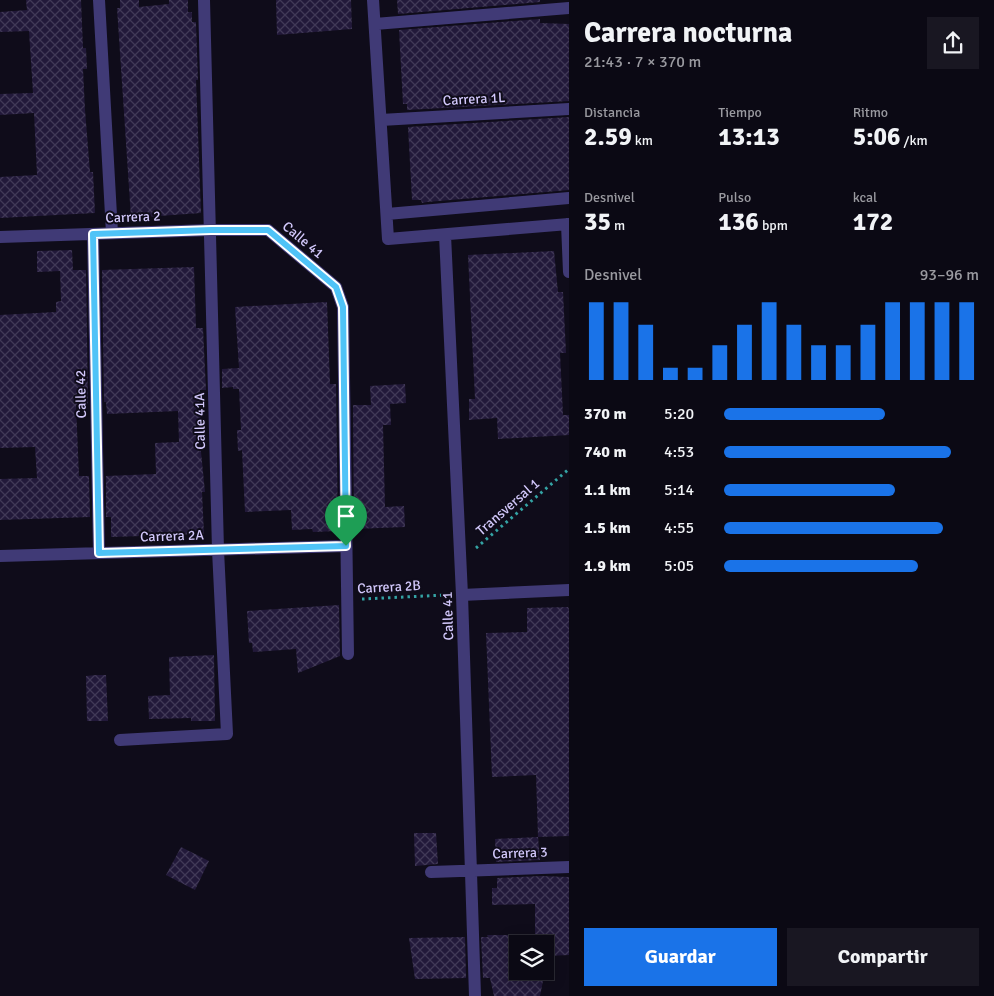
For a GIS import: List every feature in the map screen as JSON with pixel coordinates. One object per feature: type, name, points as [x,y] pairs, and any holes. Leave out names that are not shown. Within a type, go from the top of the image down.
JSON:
[{"type":"street","points":[[99,0],[112,233]]},
{"type":"street","name":"Calle 41A","points":[[120,740],[227,734],[218,550],[204,0]]},
{"type":"street","points":[[373,0],[388,239],[568,224],[569,272]]},
{"type":"street","points":[[375,24],[569,8]]},
{"type":"street","name":"Carrera 1L","points":[[382,120],[569,109]]},
{"type":"street","points":[[387,214],[569,198]]},
{"type":"street","name":"Carrera 2","points":[[0,237],[268,230]]},
{"type":"street","name":"Calle 41","points":[[268,230],[336,287],[343,307],[348,654]]},
{"type":"street","name":"Calle 42","points":[[93,234],[99,553]]},
{"type":"street","name":"Calle 41","points":[[445,235],[461,562],[475,996]]},
{"type":"street","name":"Carrera 2A","points":[[0,556],[346,546]]},
{"type":"street","points":[[462,594],[569,590]]},
{"type":"street","name":"Carrera 3","points":[[431,872],[569,867]]},
{"type":"path","name":"Transversal 1","points":[[461,562],[569,469]]},
{"type":"path","name":"Carrera 2B","points":[[347,600],[462,594]]},
{"type":"building","points":[[26,0],[81,0],[83,48],[86,48],[87,69],[83,69],[85,110],[90,172],[93,172],[95,213],[0,218],[0,177],[37,175],[34,113],[0,115],[0,94],[33,93],[29,31],[0,32],[0,12],[27,10]]},
{"type":"building","points":[[120,0],[139,0],[139,7],[169,4],[169,0],[188,0],[188,12],[192,12],[192,22],[196,22],[198,80],[196,80],[201,213],[131,218],[117,8],[120,8]]},
{"type":"building","points":[[276,0],[351,0],[352,29],[277,35]]},
{"type":"building","points":[[397,0],[540,0],[540,2],[398,14]]},
{"type":"building","points":[[540,19],[540,23],[569,24],[569,101],[407,110],[407,104],[403,104],[399,30]]},
{"type":"building","points":[[569,117],[569,190],[422,203],[421,200],[412,200],[408,127]]},
{"type":"building","points":[[72,250],[73,270],[86,270],[88,404],[76,405],[79,476],[89,476],[90,517],[0,520],[0,479],[37,478],[35,447],[0,448],[0,315],[56,312],[56,302],[61,301],[60,271],[37,272],[37,251]]},
{"type":"building","points":[[554,251],[558,292],[563,292],[566,353],[560,353],[563,415],[569,415],[569,435],[498,439],[497,418],[469,420],[469,399],[475,399],[468,255]]},
{"type":"building","points":[[194,267],[196,328],[203,328],[206,390],[200,390],[201,452],[205,492],[202,492],[204,534],[111,537],[111,517],[106,517],[106,476],[156,474],[155,443],[179,442],[178,411],[107,414],[106,402],[104,402],[102,270]]},
{"type":"building","points":[[327,302],[330,384],[336,384],[338,531],[313,532],[312,529],[292,530],[291,510],[245,512],[242,450],[238,451],[237,430],[241,430],[239,389],[233,389],[233,387],[222,388],[222,369],[239,368],[235,307]]},
{"type":"building","points":[[405,384],[406,403],[390,404],[391,425],[383,425],[385,507],[404,506],[405,527],[354,529],[353,405],[371,405],[370,386]]},
{"type":"building","points":[[339,605],[340,656],[298,673],[296,649],[253,652],[252,643],[249,643],[247,611]]},
{"type":"building","points":[[568,607],[569,836],[538,837],[536,775],[492,777],[486,633],[527,632],[527,608]]},
{"type":"building","points":[[214,655],[215,721],[191,721],[191,718],[149,719],[148,696],[170,695],[169,657]]},
{"type":"building","points":[[106,675],[108,721],[87,721],[86,676]]},
{"type":"building","points":[[414,833],[436,833],[438,864],[415,866]]},
{"type":"building","points":[[538,837],[540,860],[496,862],[495,839]]},
{"type":"building","points":[[181,847],[209,861],[195,890],[166,875]]},
{"type":"building","points":[[569,877],[569,955],[554,956],[554,935],[535,935],[535,904],[492,905],[492,888],[497,888],[497,878]]},
{"type":"building","points":[[487,935],[509,935],[509,980],[543,980],[540,996],[494,996],[490,978],[483,978],[481,937],[488,937]]},
{"type":"building","points":[[465,937],[466,978],[415,979],[409,938]]},
{"type":"route","points":[[268,230],[336,287],[343,307],[346,546],[99,553],[93,234],[268,230]]}]
